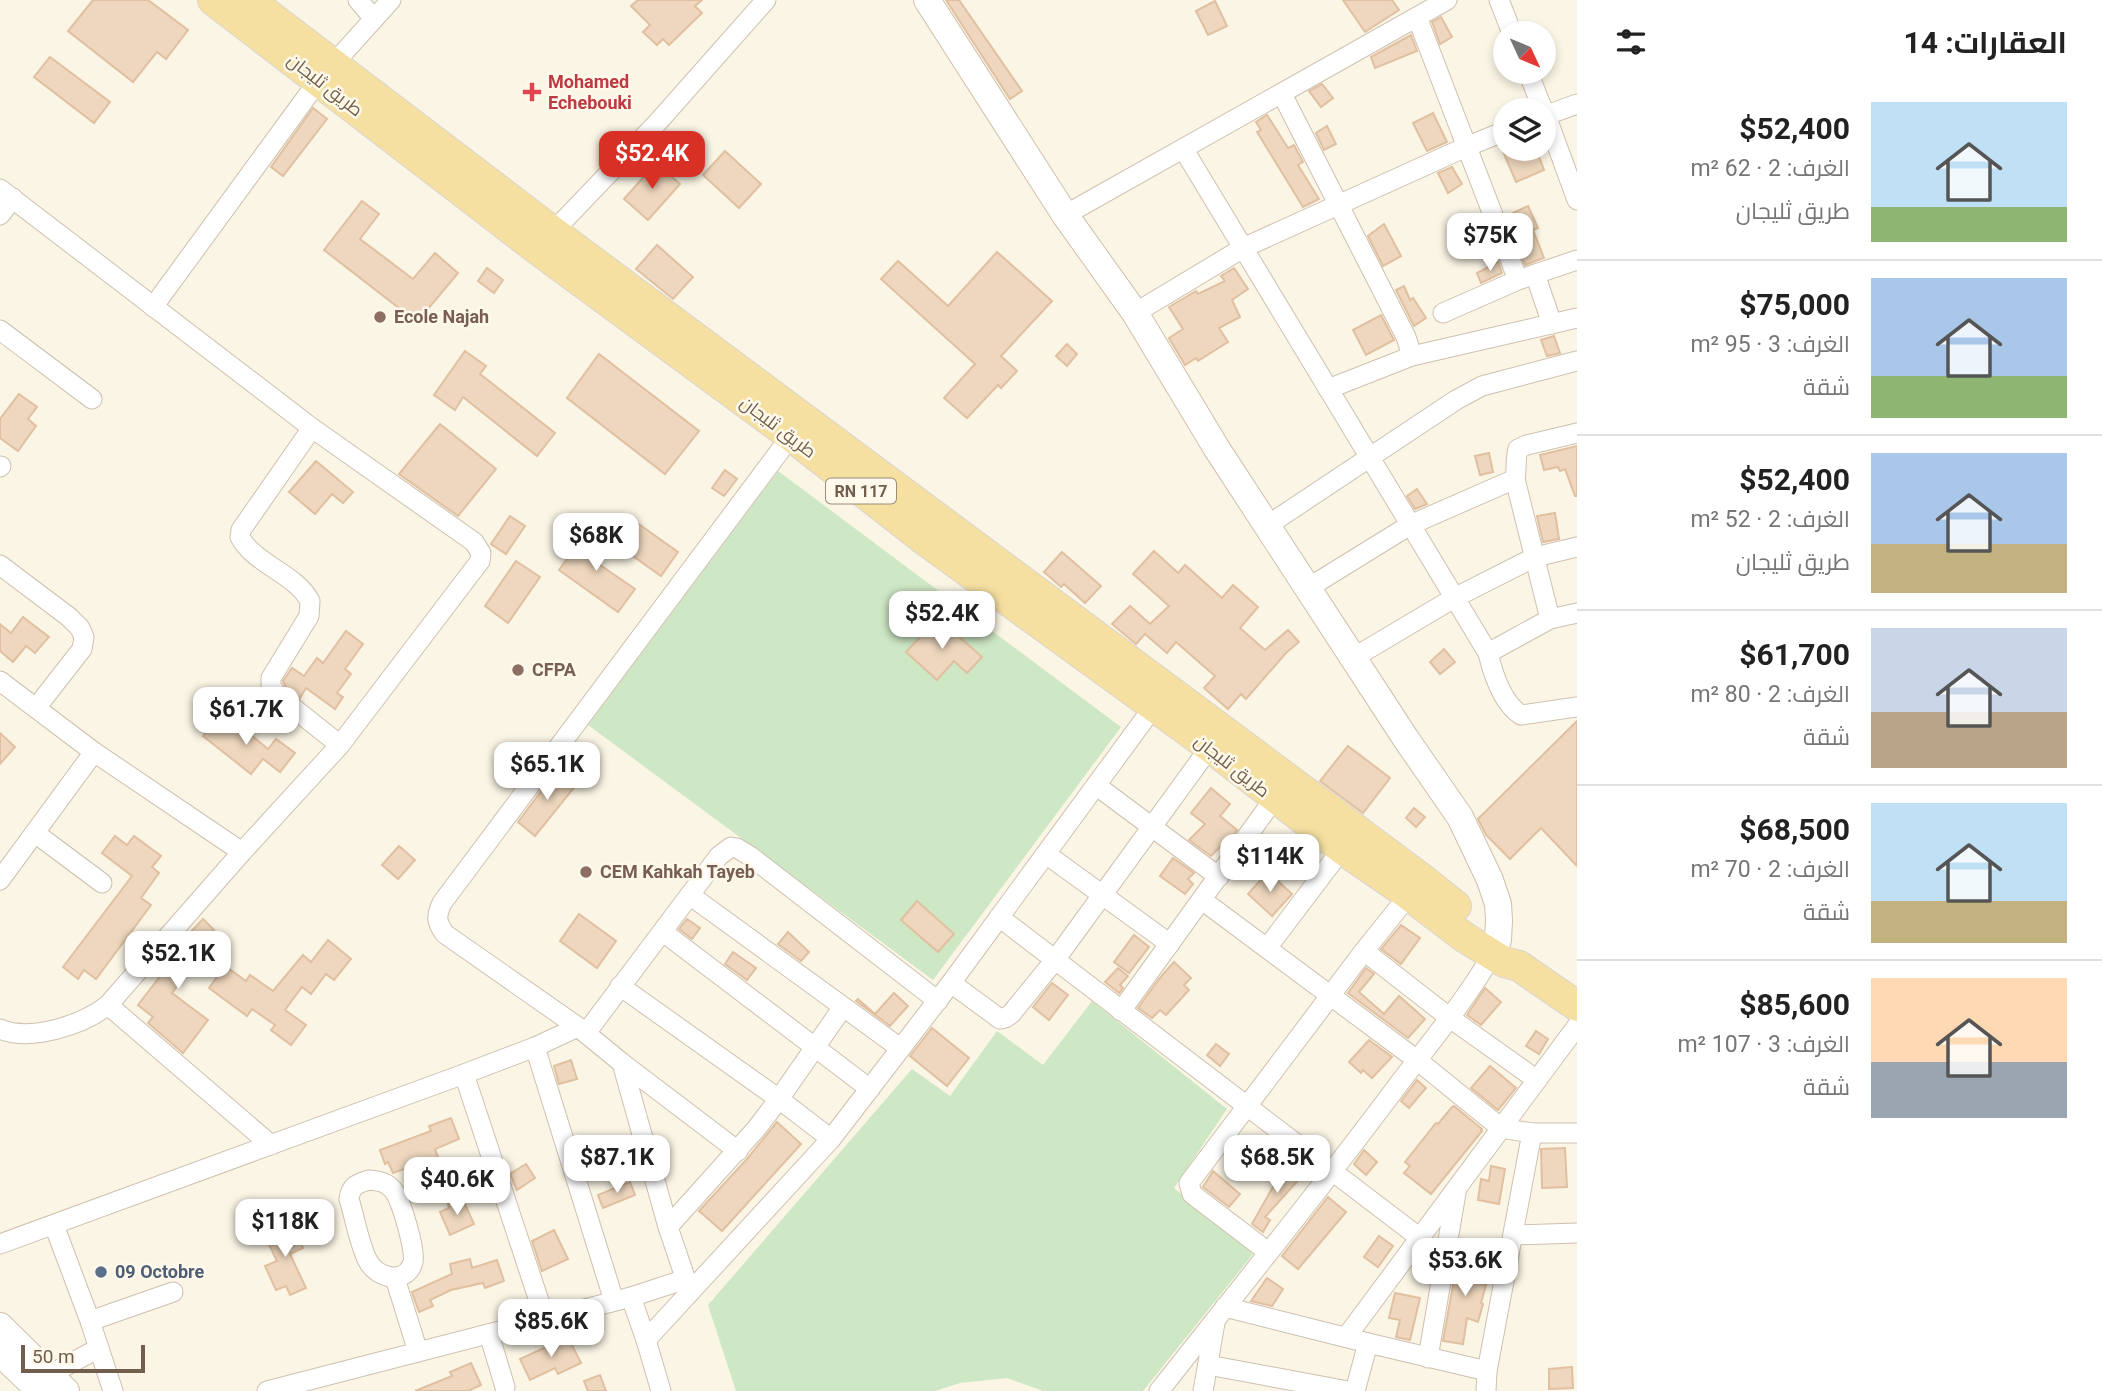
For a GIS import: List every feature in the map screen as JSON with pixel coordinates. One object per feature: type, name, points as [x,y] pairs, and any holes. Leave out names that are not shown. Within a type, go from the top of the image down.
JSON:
[{"type":"main road","name":"طريق ثليجان","points":[[213,0],[326,72],[545,240],[1160,698],[1210,747],[1274,799],[1464,937],[1503,954]]},
{"type":"main road","name":"طريق ثليجان","points":[[249,0],[326,72]]},
{"type":"main road","name":"طريق ثليجان","points":[[545,240],[926,541],[1421,878],[1503,954],[1577,1006]]},
{"type":"street","points":[[358,0],[374,19]]},
{"type":"street","points":[[153,306],[326,72],[391,0]]},
{"type":"street","points":[[545,240],[659,121],[766,0]]},
{"type":"street","points":[[927,0],[1065,215],[1135,313],[1217,449],[1460,817],[1490,880],[1498,904],[1503,954],[1477,981],[1333,1173],[1159,1391]]},
{"type":"street","points":[[1065,215],[1447,0]]},
{"type":"street","points":[[1499,0],[1507,21]]},
{"type":"street","points":[[1417,17],[1466,147],[1526,277],[1552,324]]},
{"type":"street","points":[[1282,94],[1406,337],[1412,356]]},
{"type":"street","points":[[1556,110],[1577,104]]},
{"type":"street","points":[[1135,313],[1243,248],[1493,136]]},
{"type":"street","points":[[1556,145],[1577,200]]},
{"type":"street","points":[[1184,150],[1488,653],[1493,674],[1513,710],[1521,715],[1577,707]]},
{"type":"street","points":[[0,215],[6,193],[312,428],[474,542],[481,554],[480,561],[340,745],[108,1005],[78,1023],[55,1029],[13,1034],[0,1029]]},
{"type":"street","points":[[1443,313],[1526,277],[1577,260]]},
{"type":"street","points":[[1328,389],[1412,356],[1577,318]]},
{"type":"street","points":[[0,330],[92,400]]},
{"type":"street","points":[[1268,525],[1456,400],[1482,386],[1577,361]]},
{"type":"street","points":[[312,428],[240,530],[240,537],[252,551],[304,592],[310,601],[309,616],[271,678],[271,686],[277,695],[340,745]]},
{"type":"street","points":[[1550,620],[1515,479],[1516,456],[1518,449],[1527,444],[1577,433]]},
{"type":"street","points":[[738,1150],[582,1030],[445,934],[437,916],[450,892],[791,436]]},
{"type":"street","points":[[1308,588],[1410,525],[1515,479]]},
{"type":"street","points":[[1353,658],[1454,598],[1535,557],[1577,547]]},
{"type":"street","points":[[0,565],[69,617],[80,628],[84,637],[82,649],[36,708]]},
{"type":"street","points":[[1488,653],[1550,620],[1577,613]]},
{"type":"street","points":[[0,681],[94,752],[242,852]]},
{"type":"street","points":[[646,1340],[688,1286],[831,1139],[951,983],[1160,698]]},
{"type":"street","points":[[951,983],[1000,1019],[1011,1014],[1055,960],[1210,747]]},
{"type":"street","points":[[0,880],[94,752]]},
{"type":"street","points":[[1097,786],[1219,877]]},
{"type":"street","points":[[1121,1011],[1274,799]]},
{"type":"street","points":[[35,833],[102,883]]},
{"type":"street","points":[[2,1245],[582,1030],[663,932],[725,850],[731,847],[737,848],[937,1000]]},
{"type":"street","points":[[1267,948],[1342,849]]},
{"type":"street","points":[[1046,854],[1170,944]]},
{"type":"street","points":[[1268,1252],[1192,1194],[1189,1183],[1409,895]]},
{"type":"street","points":[[691,896],[900,1048]]},
{"type":"street","points":[[1202,900],[1418,1060],[1501,1128],[1532,1133],[1577,1133]]},
{"type":"street","points":[[999,918],[1420,1238]]},
{"type":"street","points":[[663,932],[870,1089]]},
{"type":"street","points":[[1364,951],[1450,1018],[1537,1080]]},
{"type":"street","points":[[620,986],[831,1139]]},
{"type":"street","points":[[108,1005],[271,1145]]},
{"type":"street","points":[[667,1227],[738,1150],[779,1099],[843,1007]]},
{"type":"street","points":[[1347,1336],[1577,1027]]},
{"type":"street","points":[[535,1046],[622,1299],[646,1340],[661,1391]]},
{"type":"street","points":[[622,1063],[667,1227],[688,1286]]},
{"type":"street","points":[[464,1074],[545,1319]]},
{"type":"street","points":[[1220,1313],[1347,1336],[1428,1358],[1487,1381],[1532,1133]]},
{"type":"street","points":[[369,1180],[382,1181],[395,1192],[414,1250],[413,1264],[407,1272],[395,1278],[375,1272],[368,1261],[349,1199],[354,1185],[369,1180]]},
{"type":"street","points":[[1428,1358],[1457,1188]]},
{"type":"street","points":[[54,1224],[113,1391]]},
{"type":"street","points":[[1513,1235],[1577,1233]]},
{"type":"street","points":[[395,1278],[418,1352]]},
{"type":"street","points":[[267,1391],[622,1299],[688,1286]]},
{"type":"street","points":[[90,1321],[173,1292]]},
{"type":"street","points":[[1203,1391],[1220,1313]]},
{"type":"street","points":[[0,1326],[52,1386]]},
{"type":"street","points":[[489,1334],[509,1390]]},
{"type":"street","points":[[1354,1391],[1368,1343]]},
{"type":"street","points":[[52,1386],[99,1348]]},
{"type":"street","points":[[0,1353],[52,1386]]},
{"type":"street","points":[[1208,1366],[1348,1391]]},
{"type":"green space","points":[[778,471],[1121,727],[933,980],[588,725]]},
{"type":"green space","points":[[1092,1001],[1227,1109],[1174,1188],[1253,1254],[1143,1391],[1043,1391],[1007,1378],[960,1383],[935,1391],[736,1391],[708,1305],[912,1069],[950,1096],[997,1031],[1043,1065]]},
{"type":"building","points":[[93,0],[148,0],[188,30],[166,59],[157,52],[133,82],[68,31]]},
{"type":"building","points":[[638,0],[702,0],[695,6],[702,13],[669,45],[663,39],[657,45],[643,32],[650,25],[631,6]]},
{"type":"building","points":[[946,0],[959,0],[1022,91],[1010,99]]},
{"type":"building","points":[[1343,0],[1392,0],[1399,10],[1365,32]]},
{"type":"building","points":[[1215,1],[1227,26],[1208,35],[1196,11]]},
{"type":"building","points":[[1441,17],[1452,37],[1440,44],[1432,22]]},
{"type":"building","points":[[1411,35],[1417,51],[1375,68],[1371,57]]},
{"type":"building","points":[[50,57],[110,102],[94,123],[34,77]]},
{"type":"building","points":[[1322,84],[1333,98],[1321,107],[1309,91]]},
{"type":"building","points":[[313,108],[327,119],[283,176],[271,167]]},
{"type":"building","points":[[1433,113],[1447,142],[1427,151],[1413,123]]},
{"type":"building","points":[[1267,115],[1288,148],[1294,145],[1303,162],[1298,165],[1319,199],[1303,207],[1257,132],[1261,130],[1256,122]]},
{"type":"building","points":[[1327,126],[1336,144],[1324,150],[1316,133]]},
{"type":"building","points":[[725,151],[761,184],[739,208],[703,175]]},
{"type":"building","points":[[1507,161],[1541,161],[1544,170],[1516,182]]},
{"type":"building","points":[[656,163],[680,184],[648,220],[624,199]]},
{"type":"building","points":[[1452,167],[1462,184],[1448,193],[1438,173]]},
{"type":"building","points":[[362,201],[379,214],[360,239],[413,279],[435,253],[458,273],[417,322],[324,250]]},
{"type":"building","points":[[1528,206],[1538,228],[1533,230],[1544,258],[1525,265],[1519,249],[1525,247],[1511,214]]},
{"type":"building","points":[[1384,224],[1401,256],[1383,266],[1368,236]]},
{"type":"building","points":[[657,245],[693,277],[673,299],[636,269]]},
{"type":"building","points":[[997,252],[1052,301],[1001,356],[1017,371],[1001,388],[998,385],[967,418],[944,398],[975,364],[881,279],[898,261],[948,306]]},
{"type":"building","points":[[1498,262],[1502,273],[1481,283],[1477,273]]},
{"type":"building","points":[[487,268],[503,280],[494,293],[478,281]]},
{"type":"building","points":[[1234,268],[1248,289],[1232,300],[1240,317],[1219,328],[1228,342],[1198,361],[1196,358],[1185,365],[1169,338],[1183,329],[1169,307],[1196,291],[1198,294],[1225,281],[1221,276]]},
{"type":"building","points":[[1404,286],[1410,300],[1413,298],[1426,318],[1414,326],[1396,290]]},
{"type":"building","points":[[1381,315],[1394,340],[1366,355],[1353,330]]},
{"type":"building","points":[[1554,336],[1560,353],[1547,356],[1541,340]]},
{"type":"building","points":[[1067,344],[1077,354],[1067,366],[1056,356]]},
{"type":"building","points":[[465,351],[486,366],[480,374],[555,433],[537,456],[463,397],[455,410],[434,395]]},
{"type":"building","points":[[599,354],[699,431],[665,474],[567,398]]},
{"type":"building","points":[[19,394],[37,407],[28,419],[36,426],[18,451],[0,438],[0,419]]},
{"type":"building","points":[[440,424],[496,469],[458,516],[399,474]]},
{"type":"building","points":[[1577,446],[1575,496],[1565,469],[1560,471],[1558,467],[1544,470],[1540,455]]},
{"type":"building","points":[[1489,453],[1493,472],[1480,475],[1475,456]]},
{"type":"building","points":[[316,461],[353,492],[343,503],[332,494],[315,514],[289,492]]},
{"type":"building","points":[[725,470],[737,479],[724,496],[712,488]]},
{"type":"building","points":[[1417,489],[1427,504],[1415,509],[1407,496]]},
{"type":"building","points":[[1555,513],[1559,539],[1543,542],[1537,516]]},
{"type":"building","points":[[510,516],[525,526],[506,554],[491,544]]},
{"type":"building","points":[[633,520],[678,552],[661,576],[616,544]]},
{"type":"building","points":[[592,524],[604,534],[587,556],[635,589],[618,612],[559,570]]},
{"type":"building","points":[[1154,551],[1178,573],[1185,565],[1222,598],[1233,585],[1258,607],[1240,628],[1265,650],[1288,630],[1299,642],[1246,699],[1241,694],[1228,709],[1204,688],[1215,676],[1176,642],[1167,653],[1145,634],[1136,644],[1112,624],[1130,606],[1150,624],[1169,606],[1133,574]]},
{"type":"building","points":[[1062,552],[1101,586],[1085,603],[1064,584],[1061,587],[1044,572]]},
{"type":"building","points":[[516,561],[540,577],[508,623],[485,606]]},
{"type":"building","points":[[23,617],[49,637],[35,653],[26,646],[13,662],[0,651],[0,624],[11,633]]},
{"type":"building","points":[[938,618],[982,657],[967,673],[954,661],[937,680],[906,652]]},
{"type":"building","points":[[346,631],[363,644],[345,669],[351,674],[337,693],[343,697],[335,709],[306,688],[300,698],[286,687],[283,681],[292,668],[304,676],[317,658],[323,663]]},
{"type":"building","points":[[1444,649],[1455,662],[1440,674],[1430,662]]},
{"type":"building","points":[[220,714],[268,749],[276,739],[295,753],[280,772],[263,759],[251,774],[203,736]]},
{"type":"building","points":[[1577,721],[1577,866],[1541,828],[1510,859],[1486,835],[1478,819]]},
{"type":"building","points":[[0,733],[15,747],[0,764]]},
{"type":"building","points":[[1348,746],[1390,778],[1363,813],[1320,781]]},
{"type":"building","points":[[558,769],[577,784],[535,836],[518,822]]},
{"type":"building","points":[[1211,788],[1230,804],[1220,816],[1237,830],[1227,843],[1226,841],[1211,856],[1189,840],[1205,824],[1191,813]]},
{"type":"building","points":[[1414,808],[1425,817],[1416,827],[1406,818]]},
{"type":"building","points":[[115,836],[127,845],[134,836],[161,856],[152,867],[159,873],[141,898],[151,905],[96,979],[84,970],[78,979],[63,967],[132,876],[102,853]]},
{"type":"building","points":[[399,846],[415,860],[398,879],[382,865]]},
{"type":"building","points":[[1173,858],[1194,873],[1188,879],[1193,884],[1185,894],[1160,876]]},
{"type":"building","points":[[1268,872],[1292,894],[1272,916],[1248,894]]},
{"type":"building","points":[[917,901],[954,934],[938,952],[901,920]]},
{"type":"building","points":[[579,914],[616,941],[597,968],[560,941]]},
{"type":"building","points":[[203,919],[214,930],[209,934],[217,942],[191,967],[172,993],[208,1020],[183,1053],[148,1023],[153,1017],[138,1005],[161,975],[154,971]]},
{"type":"building","points":[[687,919],[700,928],[692,939],[679,929]]},
{"type":"building","points":[[1401,925],[1420,938],[1401,964],[1381,949]]},
{"type":"building","points":[[788,932],[809,952],[801,961],[778,944]]},
{"type":"building","points":[[1134,935],[1149,947],[1129,973],[1114,962]]},
{"type":"building","points":[[328,940],[351,959],[334,980],[326,974],[311,994],[302,987],[285,1010],[306,1025],[291,1045],[271,1030],[275,1025],[252,1009],[247,1016],[209,988],[225,966],[246,981],[250,975],[273,991],[303,955],[311,962]]},
{"type":"building","points":[[733,952],[756,968],[747,980],[725,964]]},
{"type":"building","points":[[1174,962],[1191,978],[1184,985],[1189,990],[1166,1015],[1160,1010],[1152,1018],[1138,1008]]},
{"type":"building","points":[[1118,968],[1128,976],[1120,985],[1123,988],[1119,993],[1105,982]]},
{"type":"building","points":[[1366,968],[1374,974],[1359,992],[1384,1014],[1399,996],[1425,1019],[1408,1038],[1348,993]]},
{"type":"building","points":[[1052,983],[1068,995],[1049,1020],[1033,1007]]},
{"type":"building","points":[[1485,988],[1501,1002],[1481,1025],[1467,1015]]},
{"type":"building","points":[[894,993],[908,1006],[890,1026],[856,1001],[858,999],[875,1014]]},
{"type":"building","points":[[932,1028],[969,1058],[947,1086],[910,1056]]},
{"type":"building","points":[[1536,1031],[1548,1039],[1539,1054],[1526,1046]]},
{"type":"building","points":[[1369,1040],[1392,1057],[1372,1078],[1363,1070],[1361,1073],[1349,1062]]},
{"type":"building","points":[[1216,1044],[1229,1054],[1220,1066],[1207,1055]]},
{"type":"building","points":[[571,1060],[577,1079],[559,1084],[554,1066]]},
{"type":"building","points":[[1490,1066],[1516,1088],[1498,1110],[1471,1088]]},
{"type":"building","points":[[1417,1080],[1426,1088],[1409,1108],[1401,1101]]},
{"type":"building","points":[[1454,1106],[1482,1131],[1431,1194],[1404,1173],[1410,1166],[1405,1162],[1436,1123],[1438,1124]]},
{"type":"building","points":[[451,1118],[459,1139],[435,1149],[438,1157],[393,1173],[388,1162],[385,1164],[380,1150],[431,1131],[429,1126]]},
{"type":"building","points":[[777,1122],[801,1144],[722,1231],[699,1211]]},
{"type":"building","points":[[1565,1148],[1567,1187],[1542,1188],[1541,1149]]},
{"type":"building","points":[[1364,1150],[1377,1162],[1366,1175],[1354,1164]]},
{"type":"building","points":[[1287,1162],[1302,1176],[1265,1217],[1270,1220],[1263,1232],[1252,1224]]},
{"type":"building","points":[[526,1164],[535,1178],[517,1190],[510,1174]]},
{"type":"building","points":[[1491,1166],[1505,1169],[1499,1204],[1478,1200],[1481,1179],[1489,1181]]},
{"type":"building","points":[[1213,1171],[1240,1194],[1229,1207],[1203,1187]]},
{"type":"building","points":[[630,1182],[635,1195],[603,1208],[598,1195]]},
{"type":"building","points":[[1328,1197],[1346,1212],[1298,1269],[1282,1256]]},
{"type":"building","points":[[462,1198],[474,1224],[450,1235],[440,1212],[449,1208],[448,1204]]},
{"type":"building","points":[[291,1222],[303,1248],[290,1254],[306,1288],[290,1295],[286,1286],[276,1290],[265,1266],[277,1261],[264,1234]]},
{"type":"building","points":[[554,1230],[568,1259],[542,1271],[532,1241]]},
{"type":"building","points":[[1379,1236],[1393,1246],[1378,1267],[1364,1257]]},
{"type":"building","points":[[1459,1252],[1486,1264],[1477,1283],[1486,1285],[1478,1322],[1467,1318],[1463,1344],[1443,1341]]},
{"type":"building","points":[[470,1259],[472,1268],[497,1260],[504,1281],[485,1288],[483,1283],[451,1290],[430,1300],[433,1306],[419,1312],[412,1292],[452,1274],[450,1264]]},
{"type":"building","points":[[1267,1278],[1283,1289],[1272,1306],[1251,1301]]},
{"type":"building","points":[[1395,1293],[1420,1298],[1410,1340],[1396,1337],[1400,1320],[1389,1318]]},
{"type":"building","points":[[568,1337],[581,1363],[558,1374],[555,1368],[530,1380],[520,1359]]},
{"type":"building","points":[[471,1363],[481,1385],[468,1391],[415,1391],[452,1376],[450,1372]]},
{"type":"building","points":[[1572,1367],[1573,1388],[1549,1389],[1549,1369]]},
{"type":"building","points":[[600,1375],[606,1391],[588,1391],[584,1381]]},
{"type":"place","name":"Mohamed Echebouki","points":[[532,92]]},
{"type":"place","name":"Ecole Najah","points":[[380,317]]},
{"type":"place","name":"CFPA","points":[[518,670]]},
{"type":"place","name":"CEM Kahkah Tayeb","points":[[586,872]]},
{"type":"place","name":"09 Octobre","points":[[101,1272]]}]
